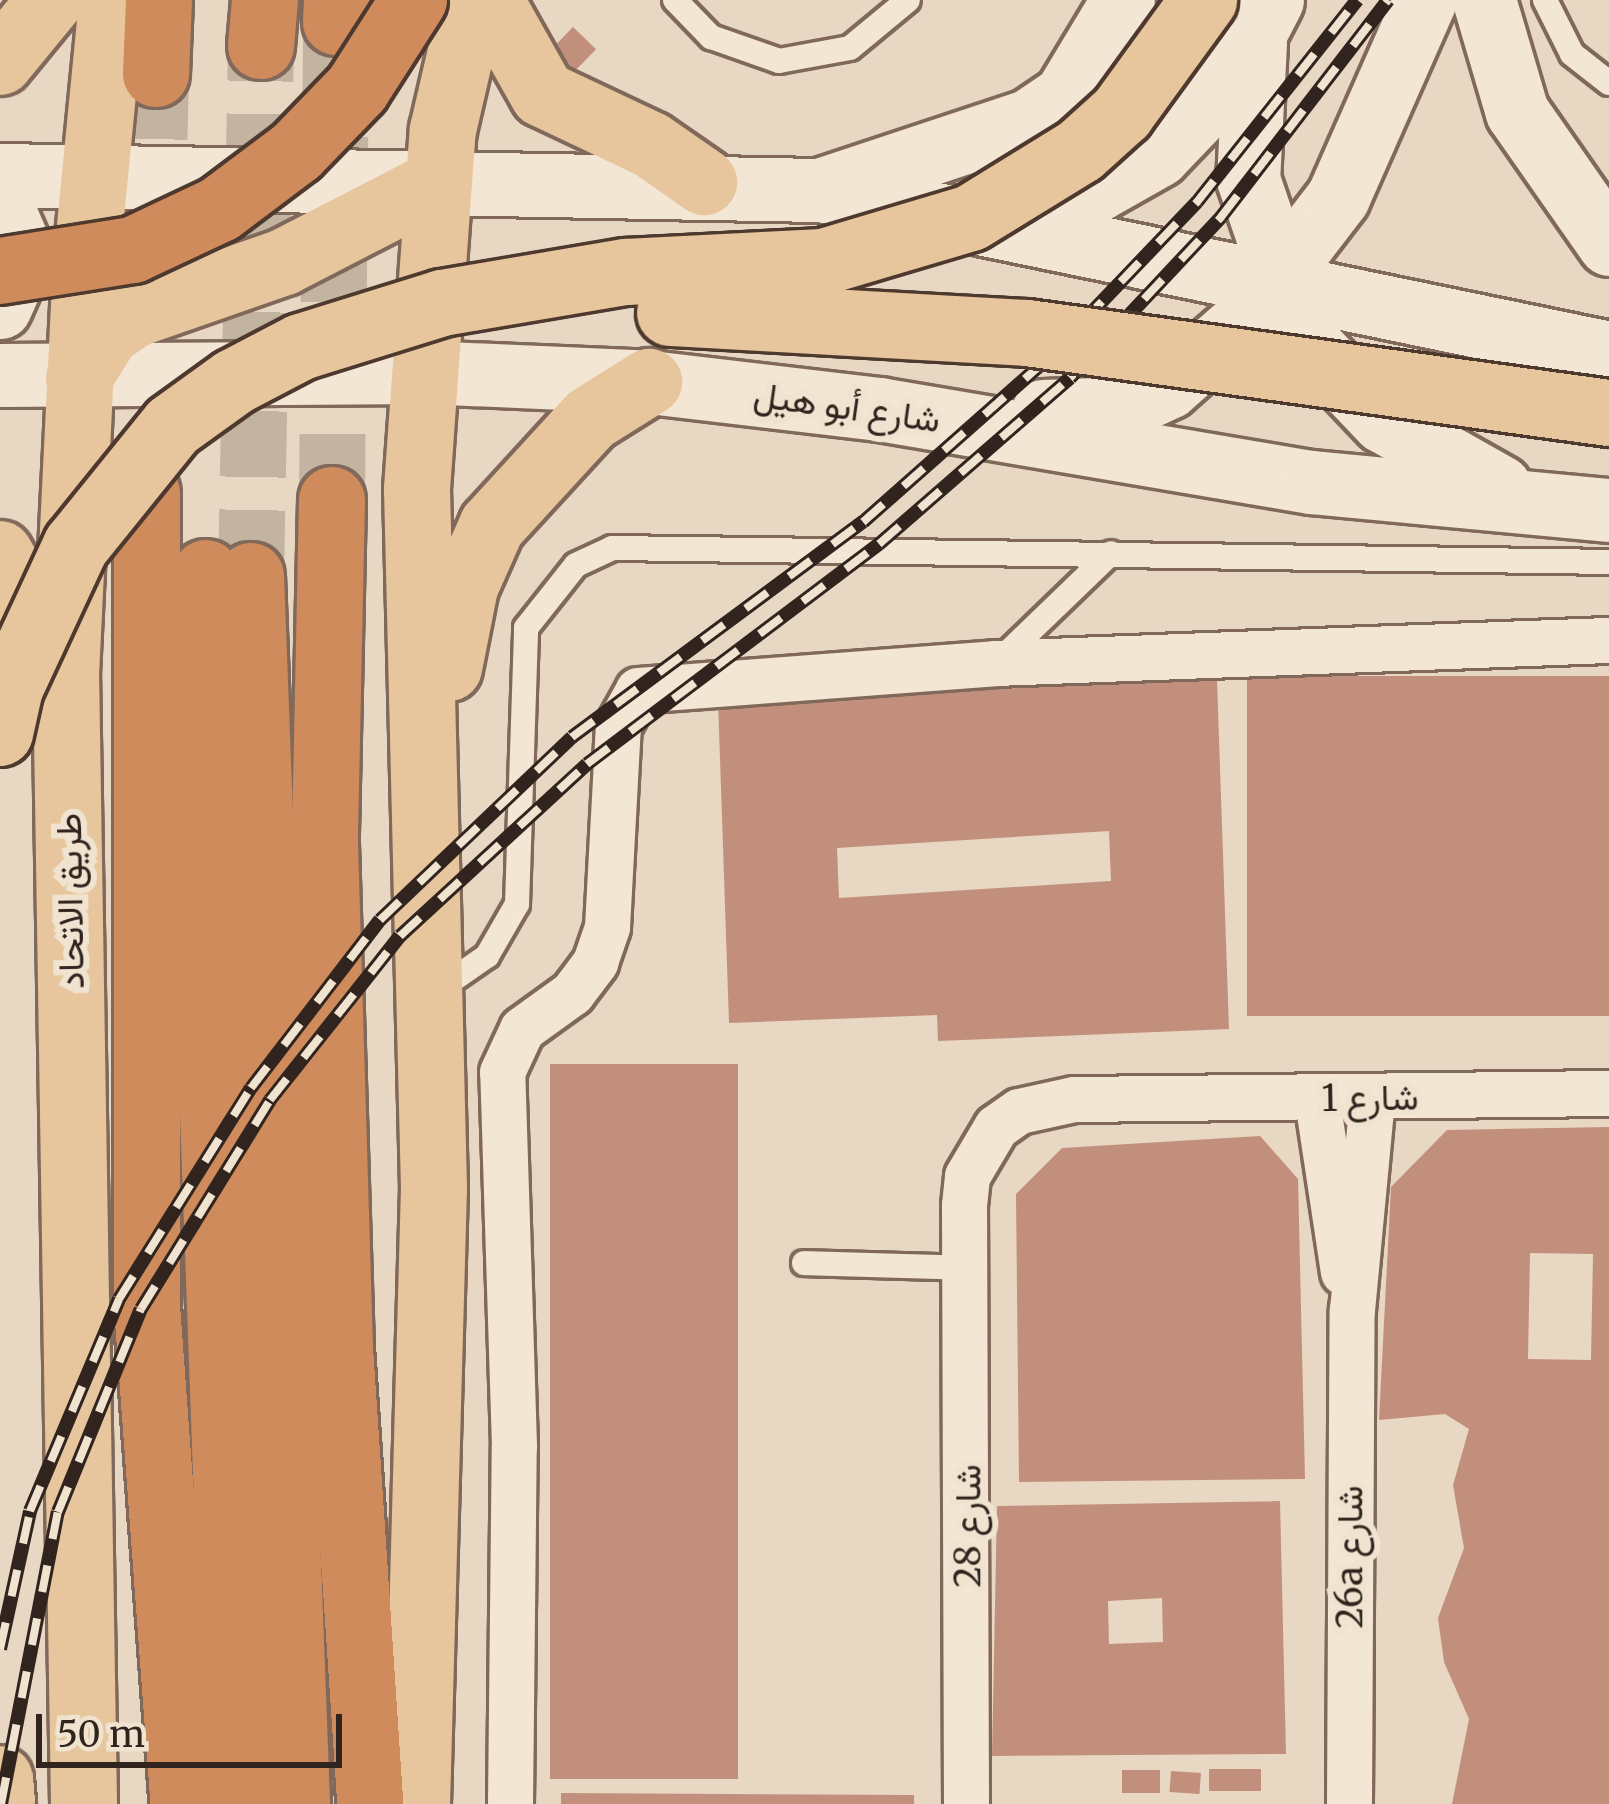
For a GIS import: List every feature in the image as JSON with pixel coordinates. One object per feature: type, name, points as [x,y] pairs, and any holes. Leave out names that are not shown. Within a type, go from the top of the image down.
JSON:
[{"type":"highway","points":[[156,74],[159,0]]},
{"type":"highway","points":[[0,272],[133,250],[220,209],[357,89],[414,0]]},
{"type":"highway","points":[[147,493],[147,1306],[184,1804]]},
{"type":"highway","points":[[332,500],[325,867],[340,1348],[370,1804]]},
{"type":"highway","points":[[238,1804],[205,892],[228,575],[297,1804]]},
{"type":"main road","points":[[0,62],[51,0]]},
{"type":"main road","name":"طريق الاتحاد","points":[[84,1804],[66,674],[79,378],[112,0]]},
{"type":"main road","points":[[417,1804],[432,893],[417,489],[439,182],[473,0]]},
{"type":"main road","points":[[490,0],[542,94],[651,145],[704,182]]},
{"type":"main road","points":[[0,733],[10,688],[76,546],[173,426],[301,346],[487,297],[626,272],[823,262],[970,218],[1080,151],[1122,113],[1204,0]]},
{"type":"main road","points":[[879,409],[1123,408],[1210,353],[1277,281],[1338,197],[1425,0]]},
{"type":"main road","points":[[1484,0],[1517,112],[1609,244]]},
{"type":"main road","points":[[1264,21],[1248,179],[1277,281],[1321,364],[1383,421],[1496,486],[1590,508]]},
{"type":"main road","points":[[992,224],[1098,189],[1158,154],[1264,21]]},
{"type":"main road","points":[[820,190],[1028,121],[1100,26]]},
{"type":"main road","points":[[96,173],[237,282],[424,372]]},
{"type":"main road","points":[[0,175],[704,182],[820,190],[1609,353]]},
{"type":"main road","points":[[79,378],[120,322],[237,282],[439,182]]},
{"type":"main road","points":[[0,202],[23,254],[0,307]]},
{"type":"main road","points":[[487,297],[1027,333],[1609,413]]},
{"type":"main road","name":"شارع أبو هيل","points":[[0,375],[424,372],[649,382],[879,409],[1312,482],[1590,508]]},
{"type":"main road","points":[[432,893],[450,655],[465,587],[492,526],[535,470],[590,418],[649,382]]},
{"type":"main road","points":[[0,554],[66,674]]},
{"type":"main road","points":[[0,1779],[2,1804]]},
{"type":"street","points":[[510,1804],[514,1446],[502,1072],[522,1029],[572,993],[595,962],[607,927],[624,706],[658,682],[995,663],[1609,640]]},
{"type":"street","name":"شارع 1","points":[[969,1258],[985,1183],[1012,1142],[1055,1118],[1132,1104],[1609,1093]]},
{"type":"street","name":"26a شارع","points":[[1348,1804],[1352,1310],[1372,1098]]},
{"type":"street","name":"26a شارع","points":[[1317,1100],[1352,1310]]},
{"type":"street","name":"شارع 28","points":[[966,1804],[969,1258]]},
{"type":"lane","points":[[675,0],[711,37],[779,62],[850,48],[908,0]]},
{"type":"lane","points":[[1545,0],[1572,54],[1609,82]]},
{"type":"lane","points":[[432,994],[487,956],[517,904],[518,668],[546,593],[576,566],[612,548],[677,544],[1609,562]]},
{"type":"lane","points":[[995,663],[1111,553]]},
{"type":"lane","points":[[804,1262],[969,1258]]},
{"type":"building","points":[[573,27],[596,49],[570,76],[547,54]]},
{"type":"building","points":[[1247,676],[1609,676],[1609,1016],[1247,1016]]},
{"type":"building","points":[[1217,680],[1229,1029],[938,1041],[937,1015],[729,1023],[718,700]],"holes":[[[1109,831],[1111,881],[839,898],[837,848]]]},
{"type":"building","points":[[550,1064],[738,1064],[738,1779],[550,1779]]},
{"type":"building","points":[[1609,1127],[1609,1804],[1452,1804],[1469,1719],[1444,1662],[1438,1618],[1464,1548],[1453,1485],[1469,1429],[1445,1414],[1379,1420],[1391,1187],[1447,1130]],"holes":[[[1530,1253],[1593,1254],[1591,1360],[1528,1359]]]},
{"type":"building","points":[[1260,1136],[1298,1179],[1305,1479],[1019,1482],[1016,1194],[1062,1148]]},
{"type":"building","points":[[1280,1501],[1286,1754],[992,1756],[997,1506]],"holes":[[[1162,1598],[1163,1642],[1109,1644],[1108,1601]]]},
{"type":"building","points":[[1209,1769],[1261,1769],[1261,1791],[1209,1791]]},
{"type":"building","points":[[1122,1770],[1160,1770],[1160,1793],[1122,1793]]},
{"type":"building","points":[[1171,1771],[1201,1773],[1199,1794],[1170,1792]]},
{"type":"building","points":[[561,1793],[914,1795],[914,1804],[561,1804]]},
{"type":"tunnel","points":[[332,500],[336,22]]},
{"type":"tunnel","points":[[251,576],[261,46]]},
{"type":"tunnel","points":[[152,238],[156,74]]},
{"type":"railway","points":[[0,1649],[30,1511],[119,1299],[251,1088],[380,920],[572,737],[863,522],[1046,360],[1197,202],[1357,0]]},
{"type":"railway","points":[[1,1804],[58,1512],[141,1309],[270,1100],[400,936],[587,764],[879,544],[1070,378],[1221,217],[1388,0]]}]
